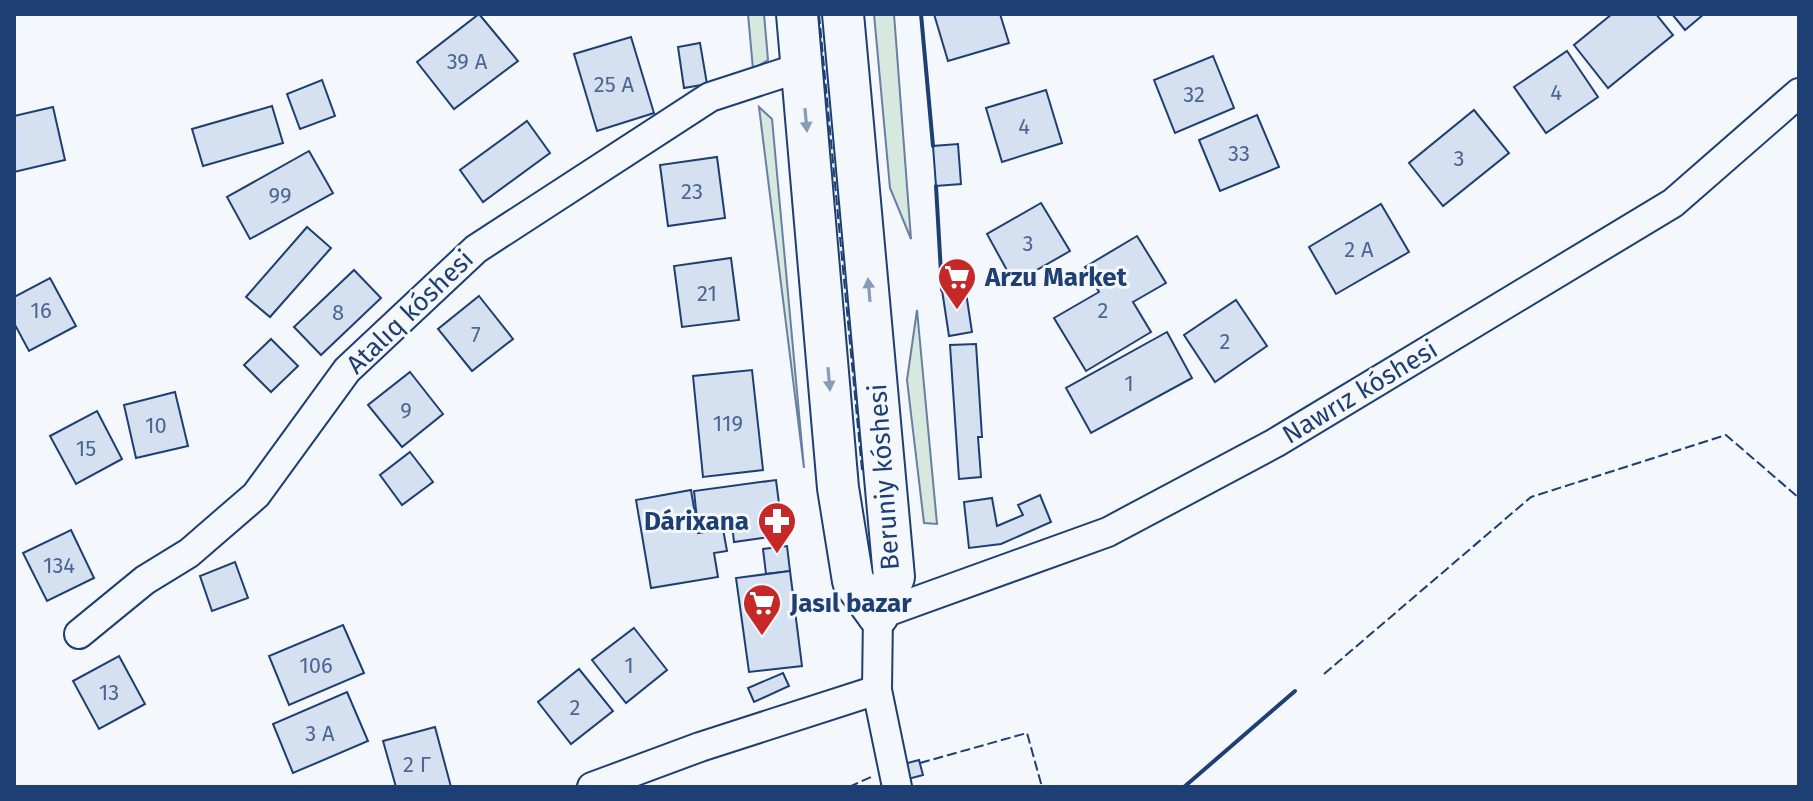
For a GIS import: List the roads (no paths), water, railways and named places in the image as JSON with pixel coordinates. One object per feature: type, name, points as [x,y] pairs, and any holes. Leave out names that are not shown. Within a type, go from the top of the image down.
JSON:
[{"type":"street","name":"Beruniy kóshesi","points":[[797,14],[838,488],[853,581],[878,615]]},
{"type":"street","name":"Beruniy kóshesi","points":[[843,14],[894,577],[878,615]]},
{"type":"street","name":"Atalıq kóshesi","points":[[79,634],[145,580],[189,553],[256,495],[347,370],[476,249],[710,97],[802,67]]},
{"type":"street","name":"Nawrız kóshesi","points":[[878,615],[1108,532],[1275,443],[1673,203],[1799,93]]},
{"type":"street","points":[[878,615],[877,690],[897,787]]},
{"type":"street","points":[[592,787],[700,747],[877,690]]},
{"type":"place","name":"Arzu Market","points":[[957,311]]},
{"type":"place","name":"Dárixana","points":[[777,555]]},
{"type":"place","name":"Jasıl bazar","points":[[762,637]]}]
